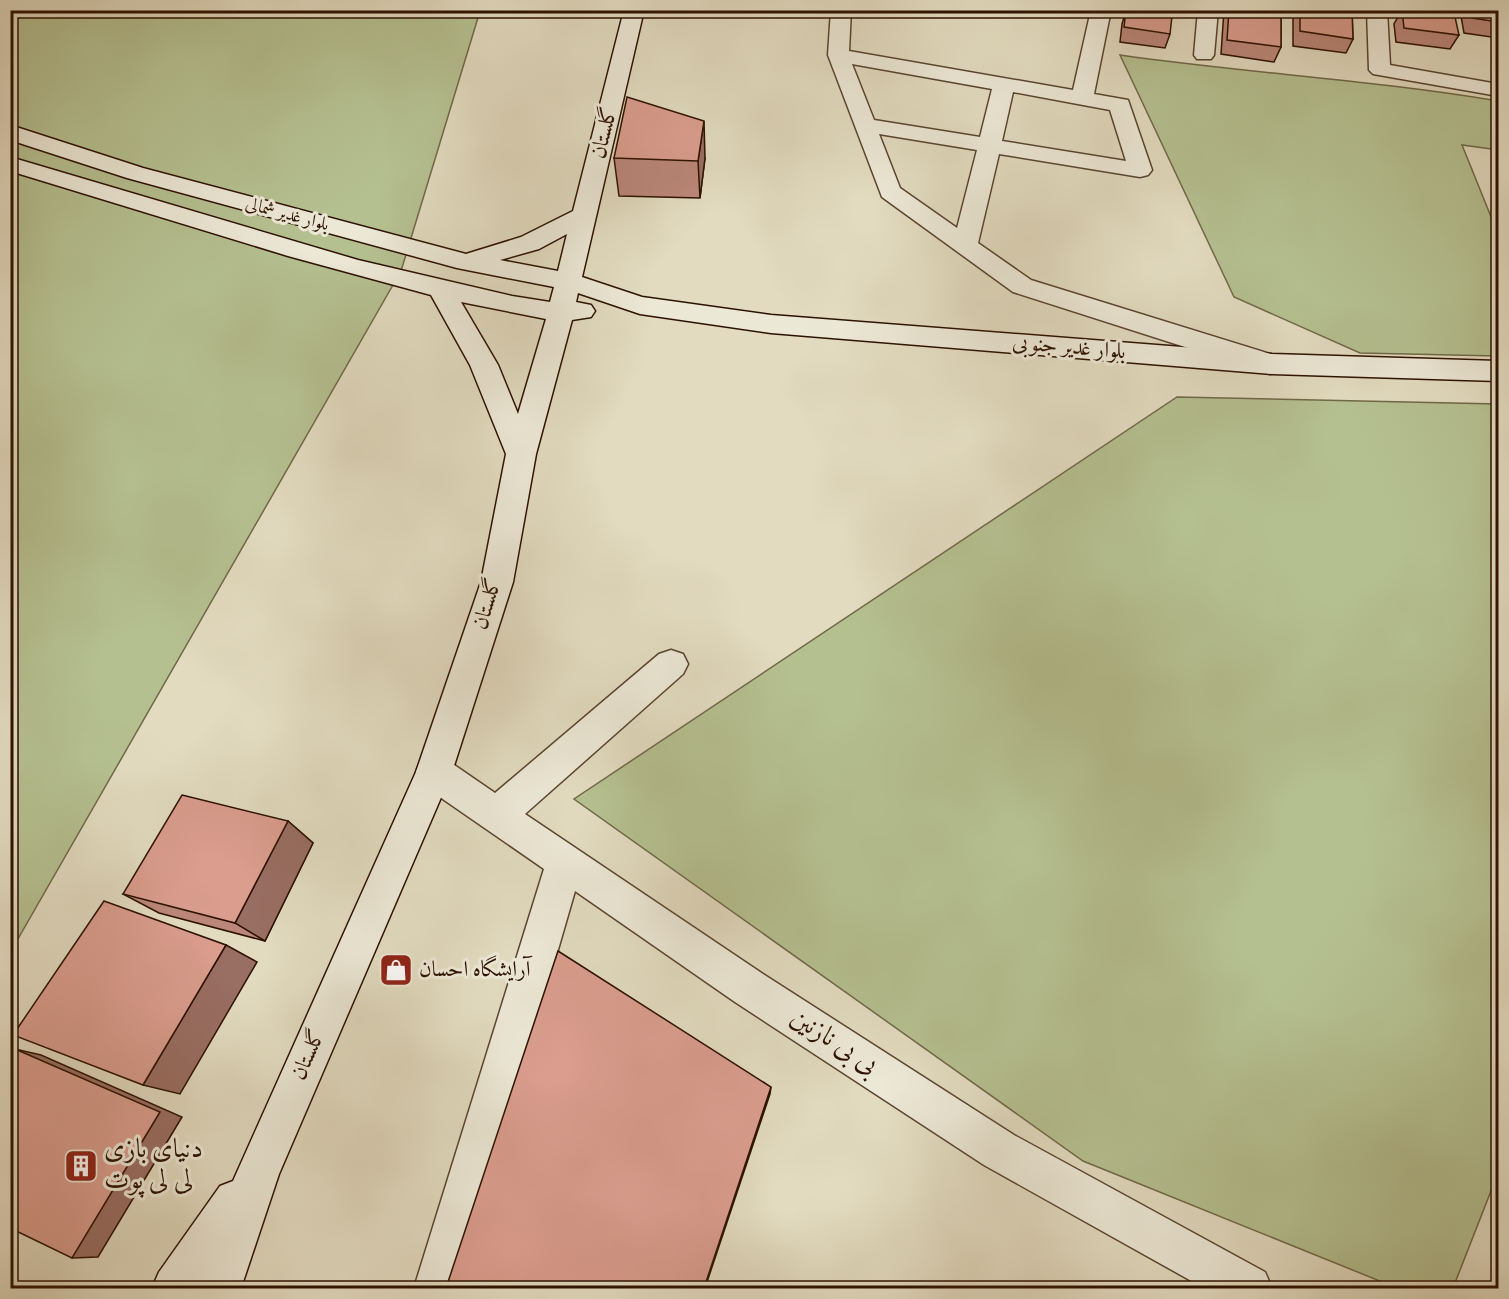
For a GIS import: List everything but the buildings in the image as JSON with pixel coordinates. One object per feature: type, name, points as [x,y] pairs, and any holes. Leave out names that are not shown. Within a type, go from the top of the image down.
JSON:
[{"type":"main road","name":"گلستان","points":[[218,1288],[258,1171],[434,772],[497,582],[521,454],[585,215],[634,10]]},
{"type":"main road","points":[[841,10],[838,55],[891,192],[1022,286],[1272,364]]},
{"type":"main road","points":[[1082,97],[1101,10]]},
{"type":"main road","points":[[1204,55],[1208,10]]},
{"type":"main road","points":[[1377,10],[1380,70],[1498,90]]},
{"type":"main road","points":[[838,55],[1120,105],[1140,170],[864,125]]},
{"type":"main road","points":[[965,245],[1004,85]]},
{"type":"main road","name":"بلوار غدیر شمالی","points":[[10,132],[135,174],[466,262],[568,281]]},
{"type":"main road","name":"بلوار غدیر شمالی","points":[[10,164],[363,270],[441,290],[560,313]]},
{"type":"main road","points":[[466,262],[530,243],[585,215]]},
{"type":"main road","name":"بلوار غدیر جنوبی","points":[[568,281],[640,305],[771,324],[1272,364],[1498,371]]},
{"type":"main road","points":[[441,290],[484,365],[521,454]]},
{"type":"main road","name":"بلوار غدیر جنوبی","points":[[560,313],[640,305]]},
{"type":"main road","points":[[497,815],[671,664]]},
{"type":"main road","name":"بی بی نازنین","points":[[434,772],[749,988],[999,1150],[1249,1288]]},
{"type":"main road","points":[[437,1288],[565,862]]},
{"type":"main road","name":"گلستان","points":[[175,1288],[258,1171]]},
{"type":"green space","points":[[11,11],[480,11],[401,271],[11,951]]},
{"type":"green space","points":[[1120,55],[1404,87],[1498,101],[1498,150],[1462,145],[1498,234],[1498,356],[1360,353],[1234,297]]},
{"type":"green space","points":[[1177,397],[1498,404],[1498,1173],[1453,1288],[1397,1288],[1083,1161],[574,799]]},
{"type":"place","name":"آرایشگاه احسان","points":[[396,970]]},
{"type":"place","name":"دنیای بازی لی لی پوت","points":[[81,1166]]}]
